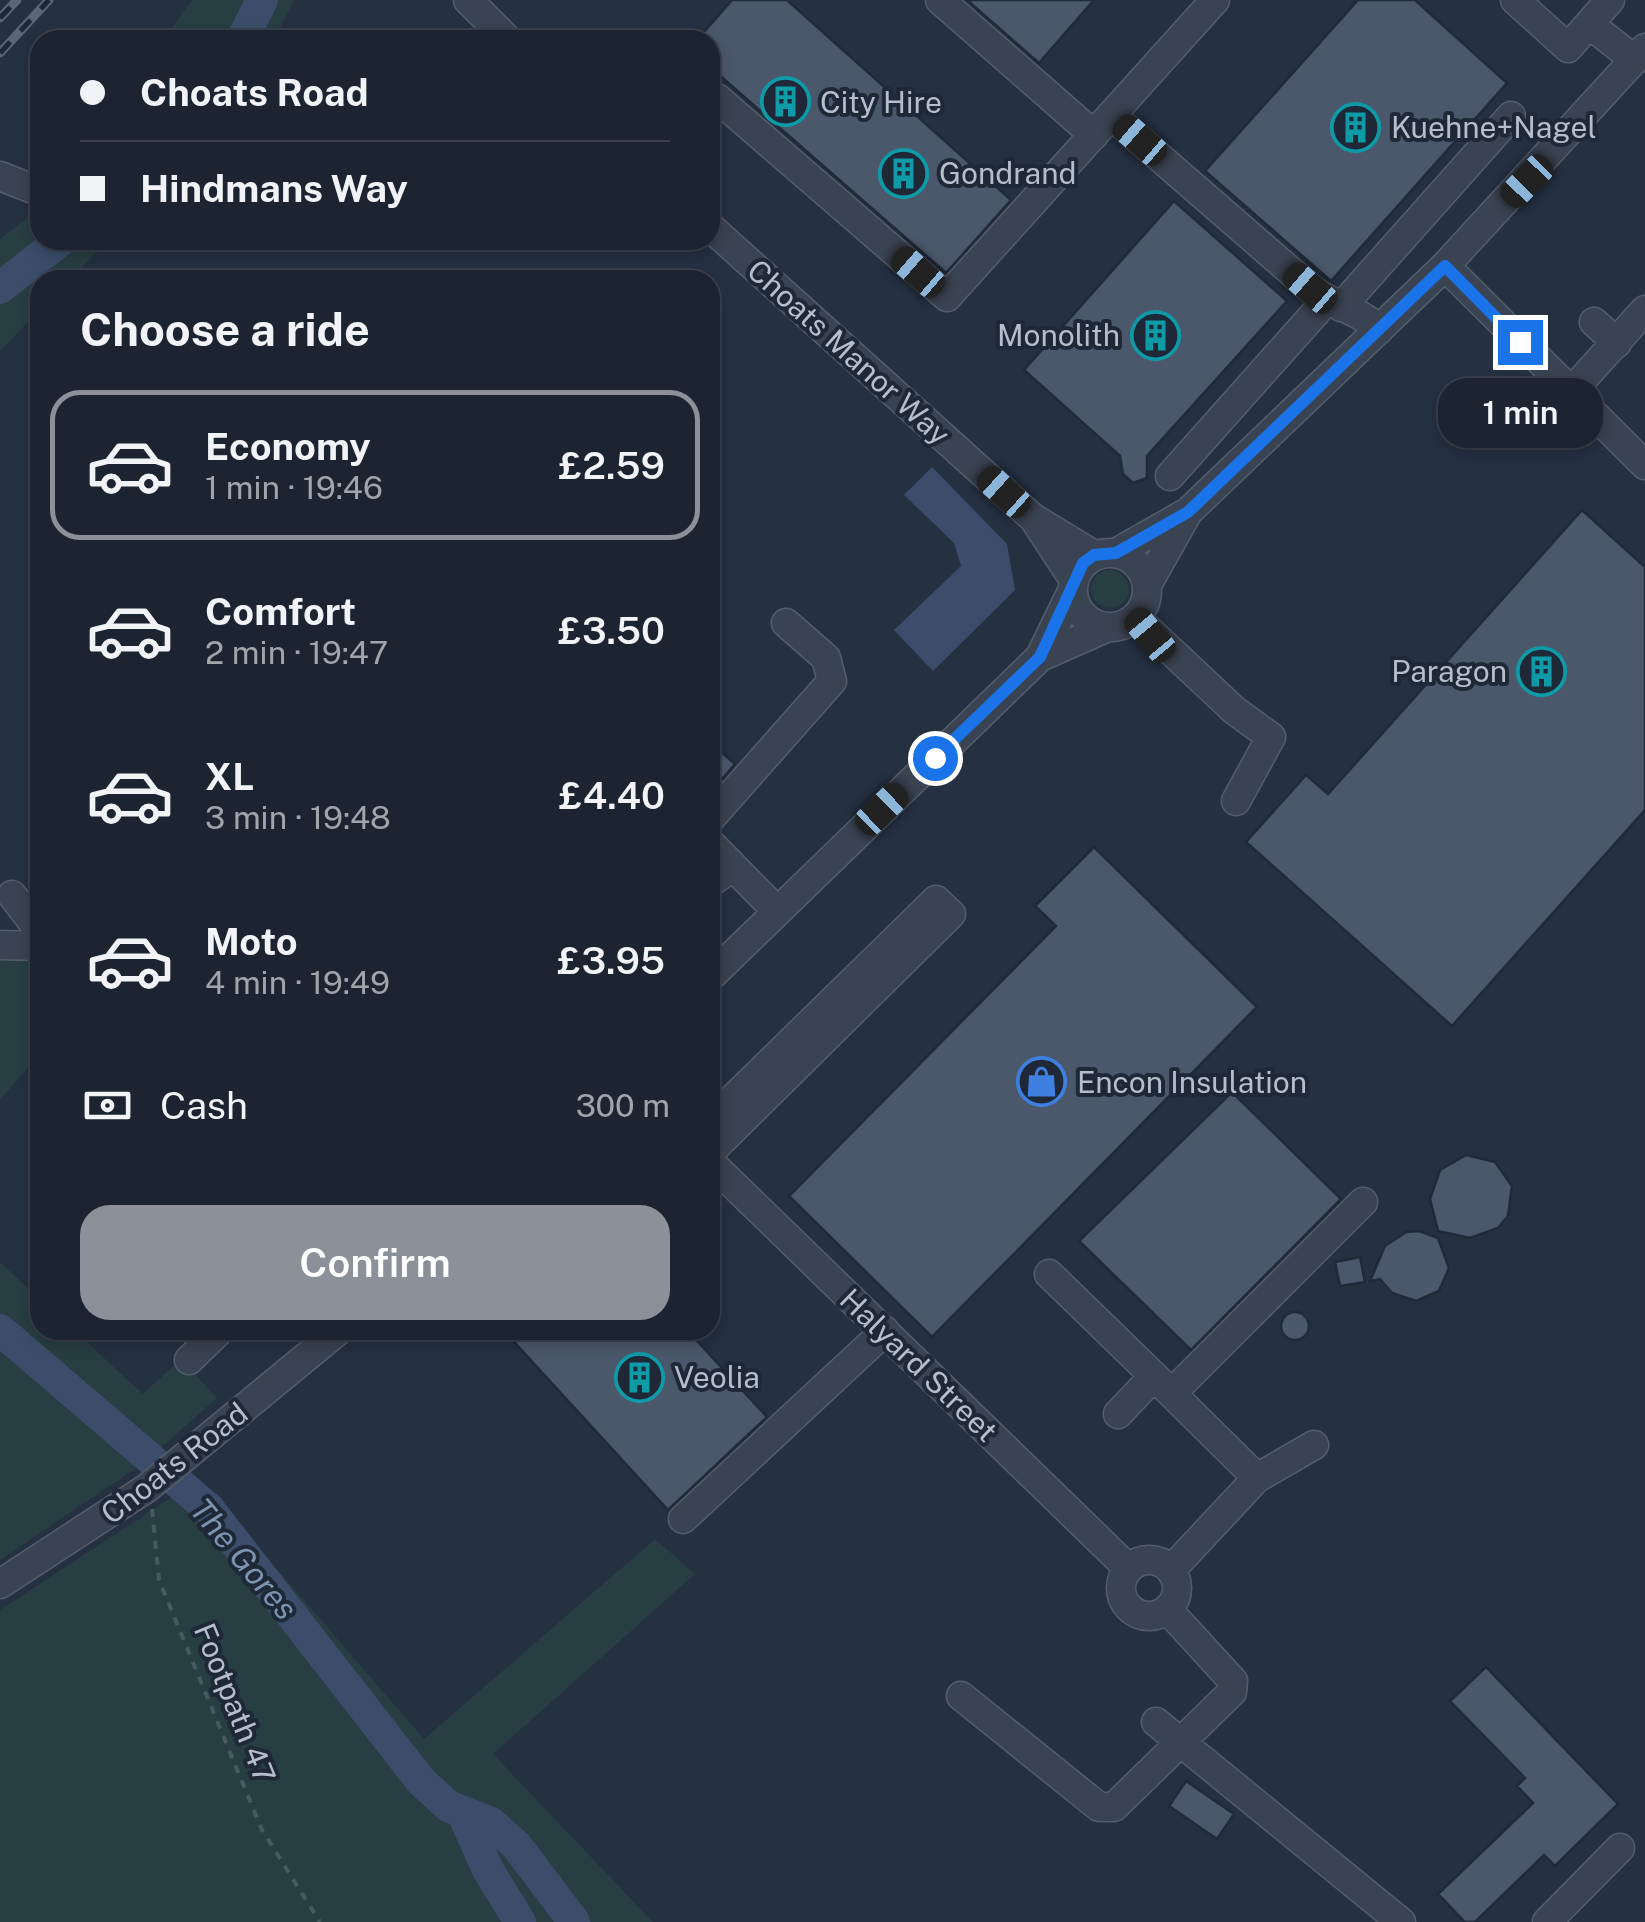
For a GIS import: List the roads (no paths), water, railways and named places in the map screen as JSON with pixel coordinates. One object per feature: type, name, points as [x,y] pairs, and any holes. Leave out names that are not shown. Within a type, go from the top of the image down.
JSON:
[{"type":"street","points":[[468,0],[498,30]]},
{"type":"street","points":[[940,0],[1334,304],[1363,314],[1379,330]]},
{"type":"street","points":[[720,101],[947,297],[1215,0]]},
{"type":"street","points":[[1516,0],[1568,48],[1610,0]]},
{"type":"street","points":[[1040,657],[1073,584],[1105,554],[1188,512],[1445,266],[1640,54],[1589,24]]},
{"type":"street","points":[[1170,476],[1511,116]]},
{"type":"street","points":[[0,176],[30,188]]},
{"type":"street","name":"Choats Manor Way","points":[[720,235],[1033,518],[1105,554]]},
{"type":"street","points":[[1445,266],[1645,465]]},
{"type":"street","points":[[1571,392],[1645,310]]},
{"type":"street","points":[[1594,322],[1617,344]]},
{"type":"street","points":[[720,967],[1040,657],[1135,617],[1147,585],[1188,512]]},
{"type":"street","name":"Choats Manor Way","points":[[1033,518],[1073,584]]},
{"type":"street","points":[[1105,554],[1136,564],[1147,585]]},
{"type":"street","points":[[1073,584],[1083,616],[1108,627]]},
{"type":"street","points":[[1135,617],[1234,710],[1271,737],[1236,801]]},
{"type":"street","points":[[720,808],[832,681],[826,658],[786,623]]},
{"type":"street","points":[[720,875],[777,911]]},
{"type":"street","points":[[12,896],[30,923]]},
{"type":"street","points":[[720,1113],[798,1047],[951,914],[936,900],[798,1047],[720,1140]]},
{"type":"street","points":[[0,945],[30,939]]},
{"type":"street","name":"Halyard Street","points":[[720,1172],[1128,1568]]},
{"type":"street","points":[[1118,1414],[1163,1384],[1363,1202]]},
{"type":"street","points":[[1049,1274],[1258,1478]]},
{"type":"street","points":[[684,1519],[886,1331]]},
{"type":"street","points":[[189,1360],[210,1340]]},
{"type":"street","name":"Choats Road","points":[[0,1584],[147,1488],[327,1340]]},
{"type":"street","points":[[1171,1570],[1258,1478],[1314,1445]]},
{"type":"street","points":[[962,1696],[1106,1810],[1226,1703],[1233,1681],[1172,1615],[1142,1615],[1128,1607],[1121,1592],[1128,1568],[1145,1560],[1171,1570],[1177,1586],[1172,1615]]},
{"type":"street","points":[[1156,1722],[1401,1922]]},
{"type":"street","points":[[1547,1922],[1620,1848]]},
{"type":"water","points":[[932,467],[1007,544],[1015,590],[933,671],[894,630],[961,566],[954,543],[904,495]]},
{"type":"waterway","name":"The Gores","points":[[247,30],[262,0]]},
{"type":"waterway","name":"The Gores","points":[[0,288],[48,250]]},
{"type":"waterway","name":"The Gores","points":[[0,1330],[209,1509],[421,1781],[448,1806],[491,1823],[516,1845],[574,1922]]},
{"type":"waterway","name":"The Gores","points":[[462,1812],[488,1870],[520,1922]]},
{"type":"railway","points":[[0,18],[17,0]]},
{"type":"railway","points":[[0,53],[49,0]]},
{"type":"place","name":"City Hire","points":[[785,102]]},
{"type":"place","name":"Kuehne+Nagel","points":[[1356,127]]},
{"type":"place","name":"Gondrand","points":[[904,173]]},
{"type":"place","name":"Monolith","points":[[1155,335]]},
{"type":"place","name":"Paragon","points":[[1542,671]]},
{"type":"place","name":"Encon Insulation","points":[[1042,1082]]},
{"type":"place","name":"Veolia","points":[[639,1377]]}]
